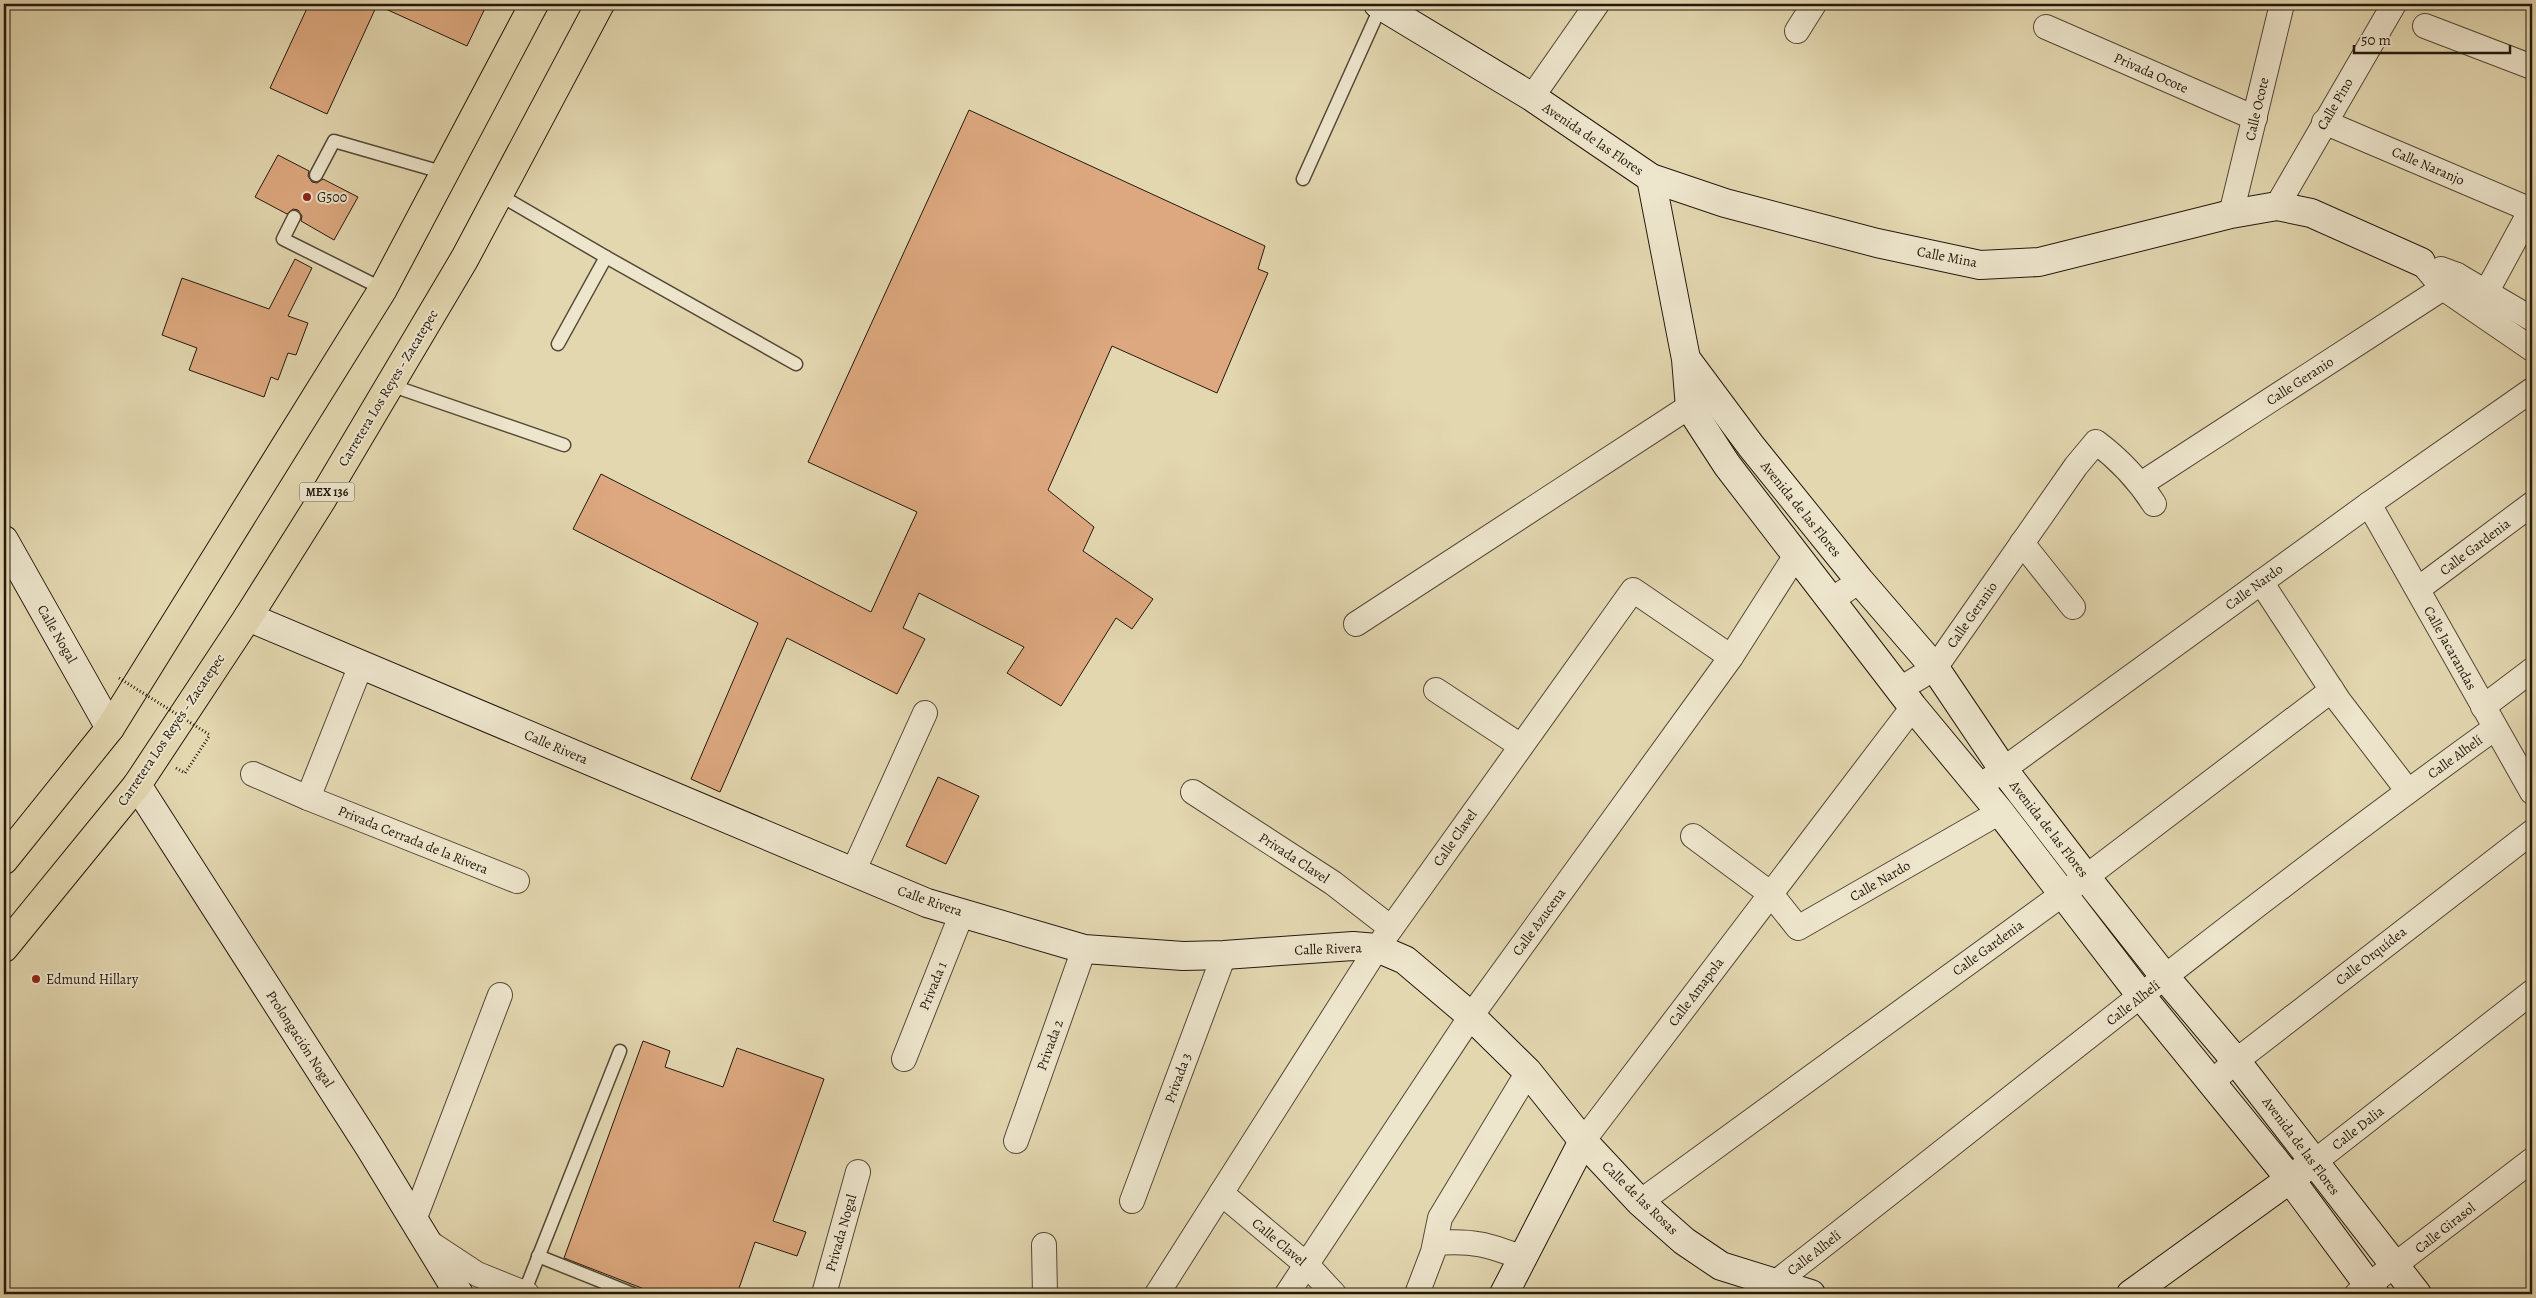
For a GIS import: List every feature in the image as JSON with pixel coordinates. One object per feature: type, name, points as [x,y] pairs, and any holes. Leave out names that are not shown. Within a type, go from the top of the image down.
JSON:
[{"type":"main road","points":[[4,860],[110,728],[383,289],[534,4]]},
{"type":"main road","name":"Carretera Los Reyes - Zacatepec","points":[[4,948],[137,785],[248,617],[321,501],[465,258],[600,4]]},
{"type":"main road","name":"Avenida de las Flores","points":[[1380,5],[1532,97],[1651,178],[1686,359],[1700,400],[1727,465],[1907,698],[2000,812],[2142,997],[2290,1179],[2367,1291]]},
{"type":"main road","name":"Calle Mina","points":[[1651,178],[1725,203],[1876,243],[1980,265],[2039,262],[2231,214],[2278,206]]},
{"type":"main road","points":[[2278,206],[2311,213],[2421,262]]},
{"type":"main road","name":"Avenida de las Flores","points":[[1700,400],[1935,668],[2003,769],[2086,877],[2165,977],[2236,1061],[2313,1163],[2417,1294]]},
{"type":"main road","name":"Calle Nogal","points":[[4,540],[110,728]]},
{"type":"main road","name":"Calle Rivera","points":[[248,617],[927,903],[1084,949],[1183,956],[1224,955],[1353,946],[1384,938],[1405,960],[1471,1016],[1528,1072],[1583,1141]]},
{"type":"main road","name":"Prolongación Nogal","points":[[137,785],[459,1294]]},
{"type":"main road","name":"Calle de las Rosas","points":[[1583,1141],[1640,1202],[1684,1241],[1721,1266],[1811,1294]]},
{"type":"main road","name":"Calle Amapola","points":[[1504,1294],[1583,1141]]},
{"type":"main road","name":"Calle Dalia","points":[[2131,1294],[2313,1163]]},
{"type":"street","points":[[1532,97],[1597,4]]},
{"type":"street","points":[[1797,31],[1814,4]]},
{"type":"street","name":"Calle Ocote","points":[[2231,214],[2256,118],[2282,4]]},
{"type":"street","name":"Calle Pino","points":[[2278,206],[2324,122],[2394,4]]},
{"type":"street","points":[[2425,26],[2532,67]]},
{"type":"street","name":"Privada Ocote","points":[[2046,27],[2256,118]]},
{"type":"street","name":"Calle Naranjo","points":[[2324,122],[2532,209]]},
{"type":"street","points":[[2487,291],[2532,209]]},
{"type":"street","points":[[2421,262],[2450,281],[2532,349]]},
{"type":"street","points":[[2450,281],[2487,291],[2532,319]]},
{"type":"street","name":"Calle Geranio","points":[[2141,484],[2450,281]]},
{"type":"street","name":"Calle Nardo","points":[[1979,787],[2369,504],[2532,390]]},
{"type":"street","points":[[1356,624],[1700,400]]},
{"type":"street","name":"Calle Geranio","points":[[1935,668],[2022,543],[2096,442],[2116,457],[2141,484],[2154,504]]},
{"type":"street","name":"Calle Jacarandas","points":[[2369,504],[2532,792]]},
{"type":"street","name":"Calle Gardenia","points":[[2418,590],[2532,504]]},
{"type":"street","points":[[2022,543],[2073,607]]},
{"type":"street","name":"Calle Azucena","points":[[1287,1294],[1308,1266],[1471,1016],[1731,657],[1796,554]]},
{"type":"street","points":[[1831,600],[1860,581]]},
{"type":"street","points":[[2261,582],[2332,690],[2408,791]]},
{"type":"street","name":"Calle Clavel","points":[[1158,1294],[1384,938],[1633,590],[1731,657]]},
{"type":"street","points":[[308,798],[361,665]]},
{"type":"street","points":[[1907,698],[1935,668]]},
{"type":"street","points":[[2483,707],[2532,670]]},
{"type":"street","points":[[1436,690],[1521,746]]},
{"type":"street","name":"Calle Gardenia","points":[[1640,1202],[2086,877],[2332,690]]},
{"type":"street","name":"Calle Amapola","points":[[1583,1141],[1771,894],[1907,698]]},
{"type":"street","points":[[853,872],[925,713]]},
{"type":"street","name":"Calle Alhelí","points":[[1776,1283],[2165,977],[2408,791],[2495,728]]},
{"type":"street","name":"Privada Cerrada de la Rivera","points":[[253,774],[308,798],[517,881]]},
{"type":"street","name":"Privada Clavel","points":[[1193,792],[1333,883],[1384,938]]},
{"type":"street","name":"Calle Nardo","points":[[1771,894],[1798,928],[2000,812]]},
{"type":"street","name":"Calle Orquídea","points":[[2212,1082],[2236,1061],[2532,832]]},
{"type":"street","points":[[1694,836],[1771,894]]},
{"type":"street","name":"Privada 1","points":[[904,1059],[962,913]]},
{"type":"street","name":"Privada 2","points":[[1016,1140],[1084,949]]},
{"type":"street","name":"Privada 3","points":[[1132,1201],[1224,955]]},
{"type":"street","name":"Calle Dalia","points":[[2313,1163],[2532,992]]},
{"type":"street","points":[[500,995],[420,1230],[477,1274],[525,1294]]},
{"type":"street","points":[[1417,1294],[1436,1242],[1440,1218],[1528,1072]]},
{"type":"street","name":"Calle Girasol","points":[[2367,1291],[2532,1160]]},
{"type":"street","name":"Privada Nogal","points":[[824,1294],[858,1172]]},
{"type":"street","name":"Calle Clavel","points":[[1221,1193],[1308,1266],[1334,1294]]},
{"type":"street","points":[[1436,1242],[1457,1241],[1486,1244],[1523,1258]]},
{"type":"street","points":[[1044,1245],[1045,1294]]},
{"type":"lane","points":[[1303,179],[1380,5]]},
{"type":"lane","points":[[316,175],[334,141],[445,173]]},
{"type":"lane","points":[[498,194],[796,364]]},
{"type":"lane","points":[[294,218],[283,239],[383,289]]},
{"type":"lane","points":[[558,344],[606,257]]},
{"type":"lane","points":[[390,386],[564,445]]},
{"type":"lane","points":[[525,1294],[538,1256],[620,1051]]},
{"type":"lane","points":[[538,1256],[633,1294]]},
{"type":"path","points":[[119,678],[210,735],[186,773]]},
{"type":"building","points":[[309,4],[487,4],[467,46],[377,5],[327,114],[270,88]]},
{"type":"building","points":[[969,110],[1265,246],[1258,269],[1268,273],[1217,393],[1112,346],[1048,490],[1094,527],[1083,551],[1153,599],[1132,629],[1116,618],[1061,706],[1007,673],[1024,647],[919,593],[903,628],[925,639],[897,694],[787,638],[720,792],[691,779],[758,623],[573,529],[601,474],[871,612],[917,512],[808,462]]},
{"type":"building","name":"G500","points":[[278,155],[309,171],[308,176],[312,182],[317,183],[323,179],[358,197],[334,240],[301,221],[302,216],[298,210],[293,209],[287,214],[255,197]]},
{"type":"building","points":[[295,259],[312,268],[288,316],[308,323],[296,355],[288,353],[278,380],[271,377],[264,397],[189,370],[197,348],[162,335],[182,278],[269,309]]},
{"type":"building","points":[[938,777],[979,796],[946,864],[906,846]]},
{"type":"building","points":[[643,1041],[670,1051],[665,1067],[723,1087],[737,1048],[824,1079],[773,1221],[806,1232],[797,1256],[755,1242],[737,1294],[657,1294],[564,1258]]},
{"type":"place","name":"G500","points":[[307,197]]},
{"type":"place","name":"Edmund Hillary","points":[[36,979]]}]
